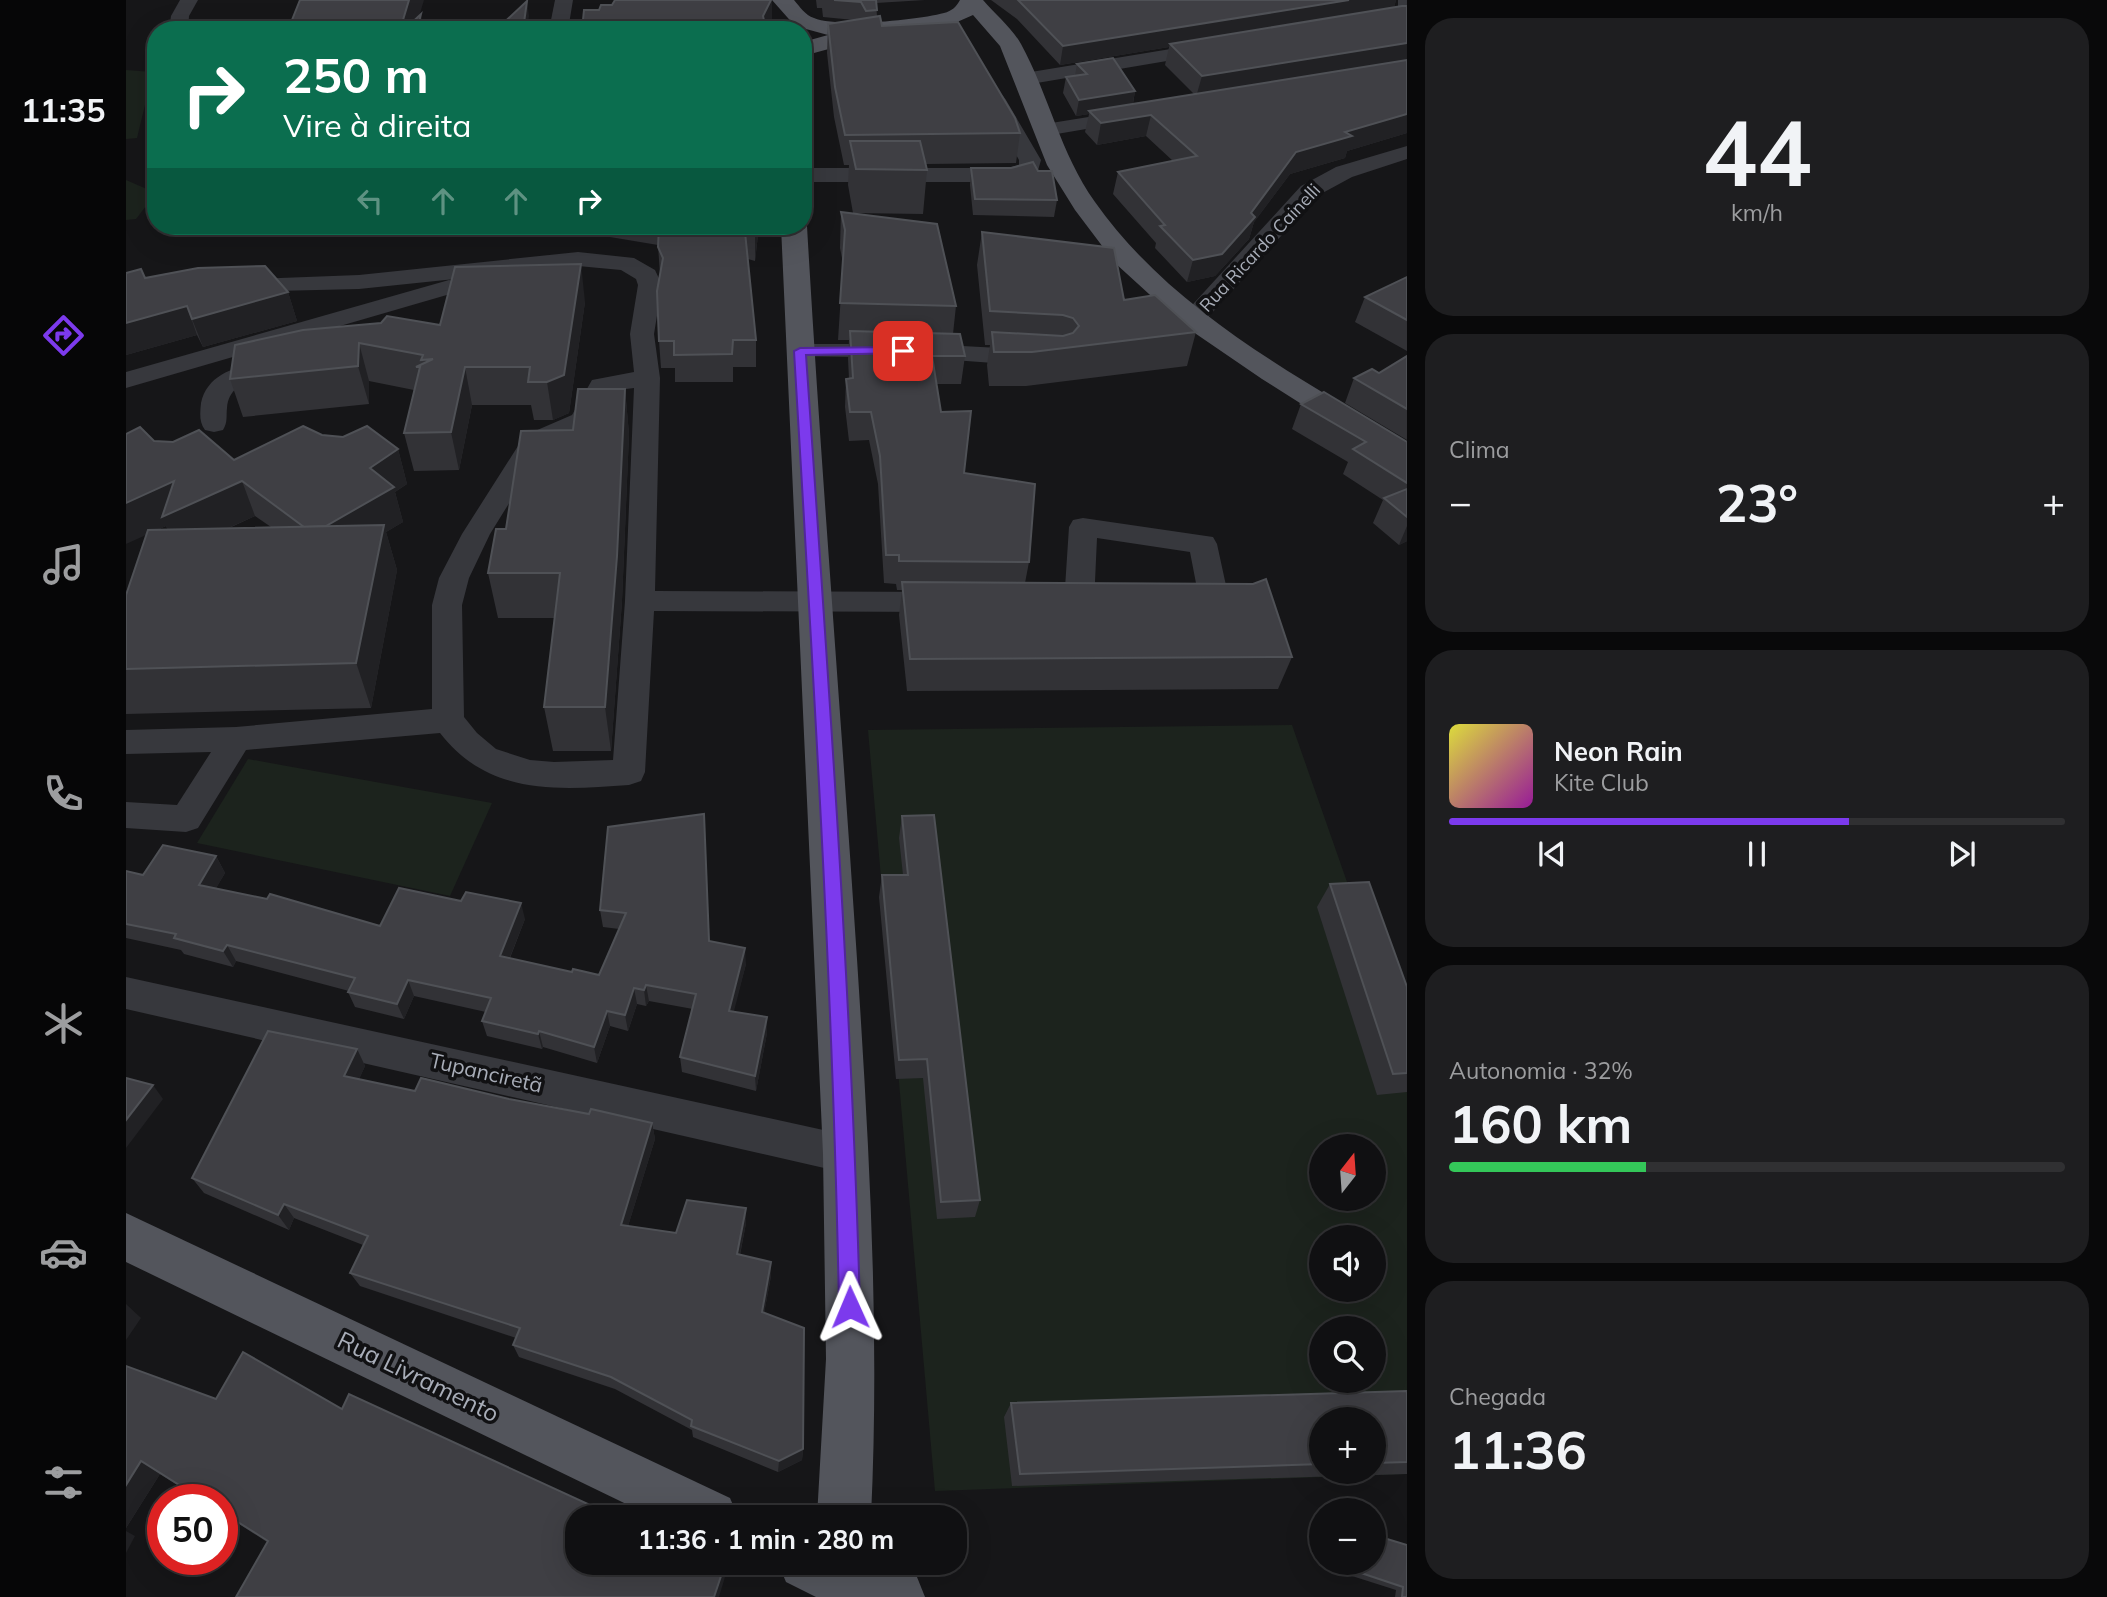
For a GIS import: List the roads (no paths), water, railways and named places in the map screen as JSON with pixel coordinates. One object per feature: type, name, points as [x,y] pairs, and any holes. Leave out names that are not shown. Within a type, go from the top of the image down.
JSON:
[{"type":"main road","points":[[812,46],[834,40],[952,25],[971,0],[1010,44],[1059,165],[1084,205],[1124,257],[1193,319],[1272,373],[1407,457]]},
{"type":"main road","points":[[777,7],[801,21]]},
{"type":"main road","points":[[812,25],[827,29],[952,25],[1010,44]]},
{"type":"main road","points":[[794,235],[846,1154],[851,1359],[845,1505]]},
{"type":"main road","name":"Rua Livramento","points":[[126,1237],[685,1505]]},
{"type":"main road","points":[[831,1576],[897,1597]]},
{"type":"street","points":[[179,21],[189,0]]},
{"type":"street","points":[[560,21],[564,0]]},
{"type":"street","points":[[1347,26],[1401,16],[1407,10],[1407,0]]},
{"type":"street","points":[[1025,79],[1226,46]]},
{"type":"street","points":[[812,175],[1009,175],[1029,169],[1030,160],[1024,147],[983,78]]},
{"type":"street","points":[[1045,130],[1152,113]]},
{"type":"street","name":"Rua Ricardo Cainelli","points":[[1193,319],[1309,191],[1348,170],[1407,152]]},
{"type":"street","points":[[216,286],[359,282],[578,259],[604,260],[638,268],[647,275],[650,285],[642,334],[647,378],[640,601],[629,772],[546,777],[525,774],[478,751],[455,731],[448,720],[447,605],[454,578],[476,534],[534,445],[582,420],[601,384],[647,378]]},
{"type":"street","points":[[126,380],[430,294],[497,269]]},
{"type":"street","points":[[385,332],[421,311],[430,294]]},
{"type":"street","points":[[800,351],[925,351],[1058,359]]},
{"type":"street","points":[[126,368],[195,362]]},
{"type":"street","points":[[214,424],[214,398],[228,380],[239,375],[295,364]]},
{"type":"street","points":[[1078,603],[1083,527],[1203,544],[1228,604],[1184,604]]},
{"type":"street","points":[[640,601],[969,602]]},
{"type":"street","points":[[126,742],[236,739],[448,720]]},
{"type":"street","points":[[126,816],[186,819],[236,739]]},
{"type":"street","name":"Tupanciretã","points":[[126,993],[846,1154]]}]
